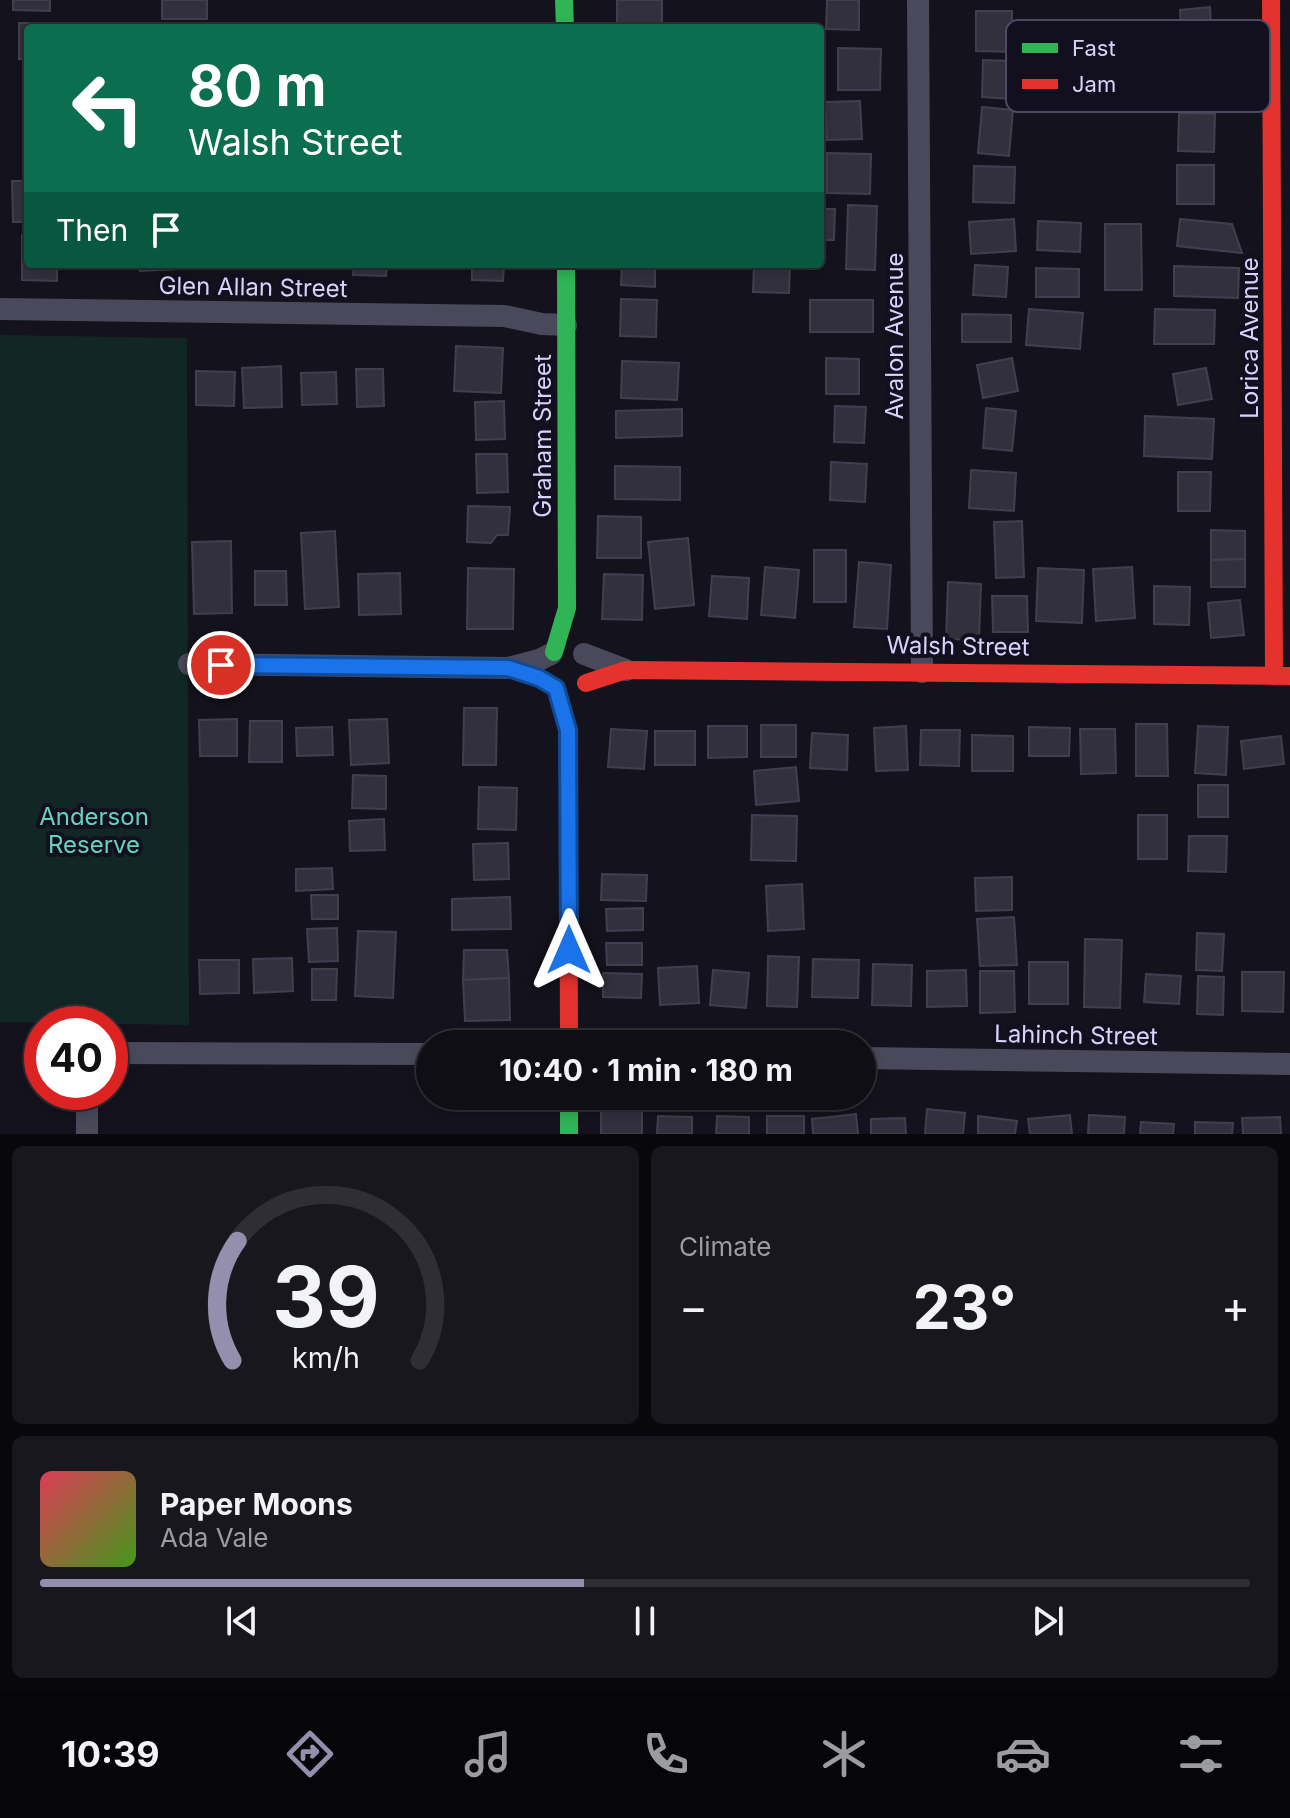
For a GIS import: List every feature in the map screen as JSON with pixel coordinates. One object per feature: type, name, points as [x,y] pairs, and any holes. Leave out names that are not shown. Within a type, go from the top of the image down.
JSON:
[{"type":"street","points":[[564,0],[565,24]]},
{"type":"street","name":"Avalon Avenue","points":[[918,0],[922,672]]},
{"type":"street","name":"Lorica Avenue","points":[[1271,0],[1282,676]]},
{"type":"street","name":"Graham Street","points":[[553,653],[567,608],[566,268]]},
{"type":"street","name":"Glen Allan Street","points":[[0,309],[504,316],[542,309],[566,317]]},
{"type":"street","name":"Graham Street","points":[[567,608],[582,652]]},
{"type":"street","points":[[189,664],[508,668],[539,660],[566,647],[582,652],[591,668],[568,730]]},
{"type":"street","name":"Walsh Street","points":[[582,652],[626,670]]},
{"type":"street","points":[[553,653],[546,667],[568,730],[569,1030]]},
{"type":"street","points":[[508,668],[570,692],[584,684]]},
{"type":"street","name":"Walsh Street","points":[[584,684],[626,670],[1282,676]]},
{"type":"street","points":[[128,1053],[416,1054]]},
{"type":"street","name":"Lahinch Street","points":[[876,1058],[1290,1064]]},
{"type":"street","points":[[87,1110],[87,1134]]},
{"type":"street","points":[[569,1110],[569,1134]]},
{"type":"green space","name":"Anderson Reserve","points":[[0,335],[187,338],[189,1025],[128,1024],[128,1006],[24,1006],[24,1022],[0,1022]]},
{"type":"building","points":[[13,0],[50,0],[50,11],[13,10]]},
{"type":"building","points":[[162,0],[207,0],[207,19],[162,19]]},
{"type":"building","points":[[617,0],[662,0],[662,24],[617,24]]},
{"type":"building","points":[[827,0],[859,0],[859,30],[826,29]]},
{"type":"building","points":[[1210,7],[1211,20],[1181,20],[1180,10]]},
{"type":"building","points":[[976,11],[1012,11],[1012,20],[1006,20],[1006,52],[976,51]]},
{"type":"building","points":[[19,23],[65,23],[24,24],[24,59],[19,59]]},
{"type":"building","points":[[838,48],[881,49],[880,90],[838,90]]},
{"type":"building","points":[[983,60],[1006,61],[1006,99],[982,97]]},
{"type":"building","points":[[860,101],[862,139],[827,140],[825,102]]},
{"type":"building","points":[[982,107],[1013,112],[1009,156],[978,153]]},
{"type":"building","points":[[1179,113],[1215,114],[1214,152],[1178,151]]},
{"type":"building","points":[[827,153],[871,154],[870,194],[827,193]]},
{"type":"building","points":[[1177,165],[1214,165],[1214,204],[1177,204]]},
{"type":"building","points":[[974,166],[1015,167],[1014,203],[973,202]]},
{"type":"building","points":[[12,181],[24,181],[24,222],[13,222]]},
{"type":"building","points":[[848,205],[877,206],[875,270],[846,269]]},
{"type":"building","points":[[824,209],[835,209],[834,240],[824,240]]},
{"type":"building","points":[[1014,219],[1016,251],[971,254],[969,222]]},
{"type":"building","points":[[1180,219],[1232,224],[1242,253],[1177,246]]},
{"type":"building","points":[[1038,221],[1081,223],[1080,252],[1037,250]]},
{"type":"building","points":[[1105,224],[1141,224],[1142,290],[1105,290]]},
{"type":"building","points":[[24,235],[24,268],[57,268],[57,281],[22,280]]},
{"type":"building","points":[[975,265],[1008,267],[1006,297],[973,295]]},
{"type":"building","points":[[1174,266],[1239,268],[1238,298],[1174,296]]},
{"type":"building","points":[[140,268],[177,269],[140,271]]},
{"type":"building","points":[[354,268],[387,268],[386,276],[353,275]]},
{"type":"building","points":[[472,268],[504,268],[503,281],[472,280]]},
{"type":"building","points":[[622,268],[655,268],[655,287],[621,285]]},
{"type":"building","points":[[754,268],[790,268],[789,293],[753,292]]},
{"type":"building","points":[[1036,268],[1079,269],[1079,297],[1036,297]]},
{"type":"building","points":[[621,299],[657,300],[656,337],[620,336]]},
{"type":"building","points":[[810,300],[873,300],[873,332],[810,332]]},
{"type":"building","points":[[1029,309],[1083,313],[1080,349],[1026,345]]},
{"type":"building","points":[[1155,309],[1215,310],[1214,344],[1154,344]]},
{"type":"building","points":[[962,314],[1011,315],[1011,342],[962,342]]},
{"type":"building","points":[[456,346],[503,348],[501,393],[454,391]]},
{"type":"building","points":[[826,358],[859,359],[859,394],[826,394]]},
{"type":"building","points":[[1012,358],[1018,391],[983,398],[977,365]]},
{"type":"building","points":[[622,361],[679,363],[677,400],[621,398]]},
{"type":"building","points":[[281,366],[282,407],[244,408],[242,368]]},
{"type":"building","points":[[1206,368],[1212,399],[1178,405],[1173,374]]},
{"type":"building","points":[[356,369],[383,369],[384,406],[357,407]]},
{"type":"building","points":[[196,371],[235,372],[234,406],[196,405]]},
{"type":"building","points":[[336,372],[337,404],[302,405],[301,373]]},
{"type":"building","points":[[504,401],[505,439],[476,440],[475,402]]},
{"type":"building","points":[[835,406],[866,407],[864,443],[834,442]]},
{"type":"building","points":[[986,408],[1016,411],[1012,451],[983,448]]},
{"type":"building","points":[[682,409],[682,436],[616,438],[616,411]]},
{"type":"building","points":[[1145,416],[1214,419],[1212,459],[1144,456]]},
{"type":"building","points":[[476,454],[507,454],[508,492],[477,493]]},
{"type":"building","points":[[831,462],[867,464],[865,502],[830,500]]},
{"type":"building","points":[[615,466],[680,467],[680,500],[615,499]]},
{"type":"building","points":[[971,470],[1016,473],[1014,511],[969,508]]},
{"type":"building","points":[[1178,472],[1211,472],[1210,511],[1178,511]]},
{"type":"building","points":[[468,506],[510,507],[508,535],[497,535],[491,543],[467,542]]},
{"type":"building","points":[[598,516],[641,517],[641,558],[597,558]]},
{"type":"building","points":[[1022,521],[1024,577],[996,578],[994,522]]},
{"type":"building","points":[[1211,530],[1245,531],[1245,559],[1211,560]]},
{"type":"building","points":[[335,531],[339,607],[305,609],[301,533]]},
{"type":"building","points":[[688,538],[694,605],[655,609],[648,542]]},
{"type":"building","points":[[231,541],[232,613],[194,614],[192,542]]},
{"type":"building","points":[[814,550],[846,550],[846,602],[814,602]]},
{"type":"building","points":[[1245,559],[1245,587],[1211,587],[1211,560]]},
{"type":"building","points":[[859,562],[891,565],[887,629],[854,627]]},
{"type":"building","points":[[765,567],[799,570],[795,618],[761,615]]},
{"type":"building","points":[[1132,567],[1135,618],[1096,621],[1093,569]]},
{"type":"building","points":[[468,568],[514,569],[513,629],[467,629]]},
{"type":"building","points":[[1038,568],[1084,570],[1082,623],[1036,621]]},
{"type":"building","points":[[255,571],[286,571],[287,605],[255,605]]},
{"type":"building","points":[[400,573],[401,614],[359,615],[358,574]]},
{"type":"building","points":[[604,574],[643,575],[642,620],[602,619]]},
{"type":"building","points":[[712,576],[749,578],[747,619],[709,616]]},
{"type":"building","points":[[948,582],[981,584],[979,640],[946,639]]},
{"type":"building","points":[[1154,586],[1190,587],[1189,625],[1154,624]]},
{"type":"building","points":[[992,596],[1027,596],[1028,632],[993,632]]},
{"type":"building","points":[[1240,600],[1244,635],[1211,638],[1208,603]]},
{"type":"building","points":[[464,708],[497,708],[496,765],[463,765]]},
{"type":"building","points":[[237,719],[237,756],[200,756],[199,720]]},
{"type":"building","points":[[387,719],[389,763],[351,765],[349,720]]},
{"type":"building","points":[[250,721],[282,721],[282,762],[249,762]]},
{"type":"building","points":[[1136,724],[1167,724],[1168,776],[1136,776]]},
{"type":"building","points":[[761,725],[796,725],[796,757],[761,757]]},
{"type":"building","points":[[708,726],[747,726],[747,757],[708,758]]},
{"type":"building","points":[[906,726],[908,770],[876,771],[874,728]]},
{"type":"building","points":[[1198,726],[1228,727],[1226,775],[1195,773]]},
{"type":"building","points":[[332,727],[333,755],[297,756],[296,728]]},
{"type":"building","points":[[1029,727],[1070,728],[1069,756],[1029,756]]},
{"type":"building","points":[[611,729],[647,731],[644,769],[608,767]]},
{"type":"building","points":[[1080,729],[1115,729],[1116,773],[1081,774]]},
{"type":"building","points":[[921,730],[960,730],[959,766],[920,765]]},
{"type":"building","points":[[655,731],[695,731],[695,765],[655,765]]},
{"type":"building","points":[[812,733],[848,735],[847,770],[810,768]]},
{"type":"building","points":[[972,735],[1013,736],[1013,771],[972,771]]},
{"type":"building","points":[[1281,736],[1284,764],[1244,769],[1241,741]]},
{"type":"building","points":[[796,767],[799,801],[756,805],[754,771]]},
{"type":"building","points":[[353,775],[386,776],[386,809],[352,808]]},
{"type":"building","points":[[1198,785],[1228,785],[1228,817],[1198,817]]},
{"type":"building","points":[[479,787],[517,788],[516,830],[478,829]]},
{"type":"building","points":[[752,815],[797,816],[796,861],[751,860]]},
{"type":"building","points":[[1138,815],[1167,815],[1167,859],[1138,859]]},
{"type":"building","points":[[384,819],[385,850],[350,851],[349,821]]},
{"type":"building","points":[[1189,836],[1227,836],[1226,872],[1188,871]]},
{"type":"building","points":[[508,843],[509,879],[474,880],[473,844]]},
{"type":"building","points":[[332,868],[333,889],[296,891],[296,869]]},
{"type":"building","points":[[602,874],[647,875],[646,901],[601,900]]},
{"type":"building","points":[[1012,877],[1012,910],[976,911],[975,878]]},
{"type":"building","points":[[802,884],[804,929],[768,931],[766,886]]},
{"type":"building","points":[[311,895],[338,895],[338,919],[312,919]]},
{"type":"building","points":[[510,897],[511,929],[452,930],[452,899]]},
{"type":"building","points":[[643,908],[643,930],[607,931],[606,909]]},
{"type":"building","points":[[1014,917],[1017,965],[980,966],[977,919]]},
{"type":"building","points":[[337,928],[338,961],[309,962],[307,929]]},
{"type":"building","points":[[358,931],[396,932],[393,998],[355,996]]},
{"type":"building","points":[[1197,933],[1224,934],[1222,971],[1196,970]]},
{"type":"building","points":[[1085,939],[1122,940],[1120,1008],[1084,1007]]},
{"type":"building","points":[[606,943],[642,943],[642,965],[607,965]]},
{"type":"building","points":[[464,950],[507,950],[509,978],[463,980]]},
{"type":"building","points":[[768,956],[799,957],[797,1007],[767,1006]]},
{"type":"building","points":[[292,958],[293,991],[254,993],[253,959]]},
{"type":"building","points":[[813,959],[859,960],[858,998],[812,997]]},
{"type":"building","points":[[199,960],[239,960],[239,993],[200,994]]},
{"type":"building","points":[[1029,962],[1068,962],[1068,1004],[1029,1004]]},
{"type":"building","points":[[873,964],[912,965],[911,1006],[872,1005]]},
{"type":"building","points":[[697,966],[699,1003],[660,1005],[658,968]]},
{"type":"building","points":[[312,969],[337,969],[336,1000],[312,1000]]},
{"type":"building","points":[[713,970],[749,973],[746,1008],[710,1005]]},
{"type":"building","points":[[966,970],[967,1006],[927,1007],[927,971]]},
{"type":"building","points":[[980,971],[1014,971],[1015,1012],[980,1013]]},
{"type":"building","points":[[1242,972],[1284,972],[1283,1012],[1242,1011]]},
{"type":"building","points":[[603,973],[642,974],[641,998],[603,997]]},
{"type":"building","points":[[1146,974],[1181,976],[1179,1004],[1144,1002]]},
{"type":"building","points":[[1198,976],[1224,977],[1223,1015],[1197,1014]]},
{"type":"building","points":[[509,978],[510,1020],[465,1021],[463,980]]},
{"type":"building","points":[[927,1109],[965,1113],[963,1134],[925,1134]]},
{"type":"building","points":[[601,1110],[642,1110],[642,1134],[601,1134]]},
{"type":"building","points":[[856,1114],[858,1134],[813,1134],[812,1119]]},
{"type":"building","points":[[1070,1115],[1072,1134],[1030,1134],[1028,1119]]},
{"type":"building","points":[[1089,1115],[1125,1117],[1124,1134],[1088,1134]]},
{"type":"building","points":[[658,1116],[692,1117],[692,1134],[657,1134]]},
{"type":"building","points":[[717,1116],[749,1117],[749,1134],[716,1134]]},
{"type":"building","points":[[767,1116],[804,1116],[804,1134],[767,1134]]},
{"type":"building","points":[[978,1116],[1017,1121],[1015,1134],[978,1134]]},
{"type":"building","points":[[1280,1117],[1281,1134],[1243,1134],[1242,1118]]},
{"type":"building","points":[[905,1118],[906,1134],[871,1134],[871,1119]]},
{"type":"building","points":[[1141,1122],[1174,1124],[1173,1134],[1140,1134]]},
{"type":"building","points":[[1195,1122],[1233,1123],[1232,1134],[1195,1134]]},
{"type":"traffic: fast","points":[[564,0],[565,24]]},
{"type":"traffic: fast","points":[[554,652],[567,608],[566,268]]},
{"type":"traffic: fast","points":[[569,1110],[569,1134]]},
{"type":"traffic: jam","points":[[1271,0],[1274,676]]},
{"type":"traffic: jam","points":[[586,683],[626,670],[1290,676]]},
{"type":"traffic: jam","points":[[556,688],[568,730],[569,1030]]},
{"type":"route","points":[[221,665],[508,668],[539,678],[556,688],[568,730],[569,950]]}]
